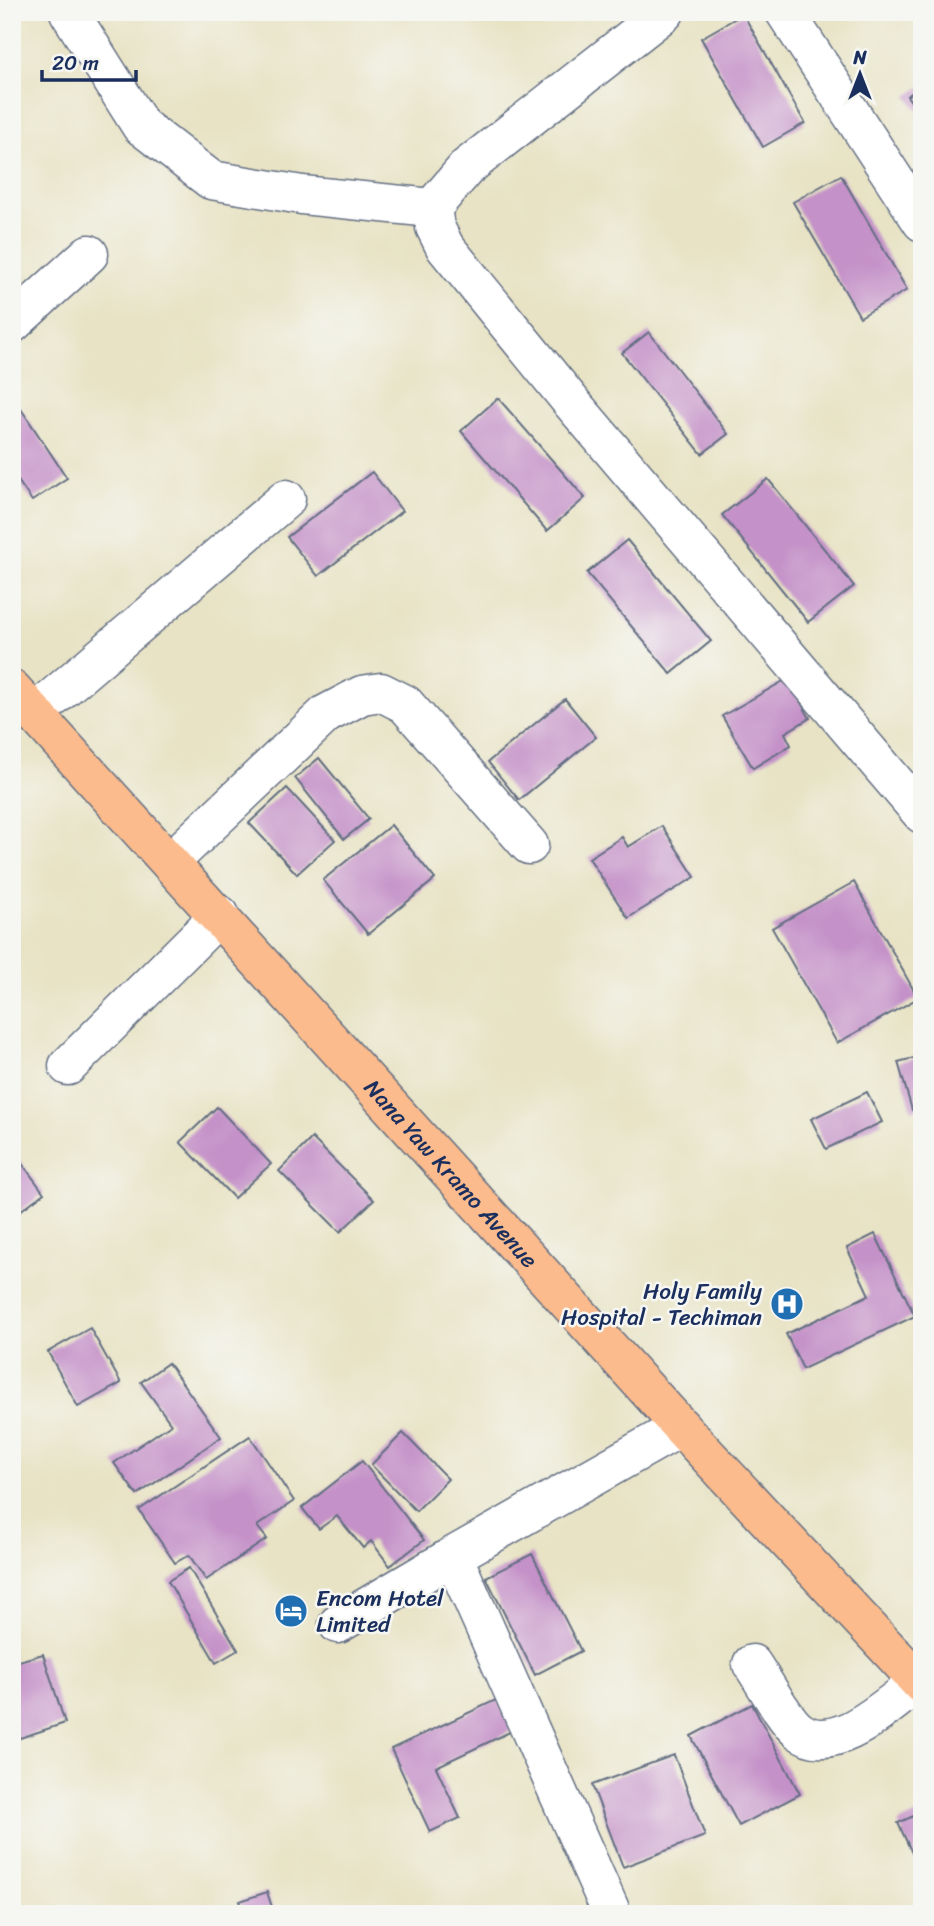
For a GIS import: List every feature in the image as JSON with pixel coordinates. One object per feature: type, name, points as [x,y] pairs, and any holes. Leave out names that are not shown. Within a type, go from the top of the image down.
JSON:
[{"type":"main road","name":"Nana Yaw Kramo Avenue","points":[[24,701],[172,861],[681,1427],[920,1684]]},
{"type":"street","points":[[69,12],[141,126],[211,180],[302,195],[432,208]]},
{"type":"street","points":[[665,12],[467,167],[432,208],[435,227],[454,258],[572,403],[922,814]]},
{"type":"street","points":[[785,12],[922,222]]},
{"type":"street","points":[[12,324],[89,254]]},
{"type":"street","points":[[24,701],[286,499]]},
{"type":"street","points":[[172,861],[326,714],[362,695],[381,692],[405,704],[529,845]]},
{"type":"street","points":[[68,1066],[220,915]]},
{"type":"street","points":[[338,1624],[681,1427]]},
{"type":"street","points":[[453,1556],[612,1914]]},
{"type":"street","points":[[752,1664],[798,1731],[823,1741],[845,1735],[920,1684]]},
{"type":"building","points":[[518,12],[540,12],[527,23]]},
{"type":"building","points":[[743,14],[805,123],[763,147],[701,38]]},
{"type":"building","points":[[922,86],[922,116],[907,96]]},
{"type":"building","points":[[841,175],[907,290],[860,317],[793,202]]},
{"type":"building","points":[[649,332],[728,434],[702,454],[622,353]]},
{"type":"building","points":[[498,398],[585,498],[547,531],[461,431]]},
{"type":"building","points":[[21,409],[67,478],[32,501],[12,472],[12,414]]},
{"type":"building","points":[[372,472],[402,511],[318,576],[287,537]]},
{"type":"building","points":[[768,479],[854,586],[808,622],[722,515]]},
{"type":"building","points":[[627,540],[711,641],[671,674],[587,573]]},
{"type":"building","points":[[787,679],[810,718],[785,733],[791,745],[753,768],[722,716]]},
{"type":"building","points":[[565,699],[596,737],[519,800],[488,762]]},
{"type":"building","points":[[319,758],[369,819],[344,839],[295,778]]},
{"type":"building","points":[[287,788],[335,840],[297,874],[249,823]]},
{"type":"building","points":[[391,825],[435,879],[368,934],[323,880]]},
{"type":"building","points":[[662,826],[695,877],[628,918],[589,858],[622,837],[628,847]]},
{"type":"building","points":[[854,882],[918,998],[837,1043],[772,928]]},
{"type":"building","points":[[922,1056],[922,1107],[912,1110],[898,1062]]},
{"type":"building","points":[[867,1092],[882,1122],[826,1149],[811,1119]]},
{"type":"building","points":[[217,1107],[271,1164],[234,1198],[180,1142]]},
{"type":"building","points":[[312,1138],[374,1200],[340,1232],[279,1171]]},
{"type":"building","points":[[15,1154],[44,1193],[12,1217],[12,1155]]},
{"type":"building","points":[[875,1234],[915,1316],[803,1369],[786,1334],[869,1295],[847,1248]]},
{"type":"building","points":[[90,1328],[121,1383],[78,1407],[48,1352]]},
{"type":"building","points":[[168,1363],[221,1437],[137,1495],[114,1463],[171,1424],[141,1382]]},
{"type":"building","points":[[403,1433],[448,1479],[416,1511],[371,1465]]},
{"type":"building","points":[[250,1436],[294,1501],[257,1526],[267,1539],[206,1580],[189,1555],[175,1563],[139,1510]]},
{"type":"building","points":[[362,1461],[424,1540],[390,1566],[371,1541],[363,1548],[337,1516],[319,1529],[302,1508]]},
{"type":"building","points":[[532,1554],[581,1651],[535,1675],[486,1577]]},
{"type":"building","points":[[189,1568],[238,1650],[216,1663],[168,1581]]},
{"type":"building","points":[[43,1654],[65,1723],[17,1739],[12,1725],[12,1663]]},
{"type":"building","points":[[498,1699],[512,1731],[436,1767],[460,1818],[430,1832],[391,1749]]},
{"type":"building","points":[[752,1704],[800,1794],[739,1826],[691,1736]]},
{"type":"building","points":[[674,1755],[705,1836],[623,1867],[592,1785]]},
{"type":"building","points":[[922,1812],[922,1874],[898,1823]]},
{"type":"building","points":[[267,1892],[272,1907],[245,1914],[240,1901]]},
{"type":"building","points":[[684,1907],[687,1914],[665,1914],[665,1913]]},
{"type":"place","name":"Holy Family Hospital - Techiman","points":[[787,1304]]},
{"type":"place","name":"Encom Hotel Limited","points":[[291,1611]]}]
